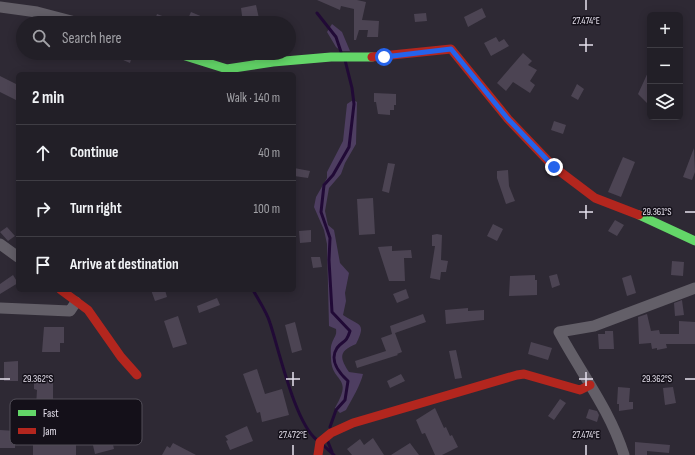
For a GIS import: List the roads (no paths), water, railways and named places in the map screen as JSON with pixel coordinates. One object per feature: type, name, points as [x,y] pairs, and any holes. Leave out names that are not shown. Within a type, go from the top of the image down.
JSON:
[{"type":"street","points":[[0,7],[37,12],[53,16]]},
{"type":"street","points":[[198,60],[227,69],[273,62],[331,57],[384,57],[451,49],[508,119],[554,167],[595,198],[654,221],[695,240]]},
{"type":"street","points":[[0,244],[16,256]]},
{"type":"street","points":[[624,455],[617,434],[605,410],[580,370],[559,332],[594,326],[695,288]]},
{"type":"street","points":[[64,292],[88,310],[121,357],[137,375]]},
{"type":"street","points":[[0,308],[70,310],[76,302]]},
{"type":"street","points":[[318,455],[320,442],[331,433],[353,423],[517,375],[524,374],[580,390],[590,385]]},
{"type":"waterway","points":[[317,13],[336,37],[341,52]]},
{"type":"waterway","points":[[330,427],[336,410],[345,400],[348,381],[338,370],[334,357],[337,348],[346,340],[350,331],[332,312],[329,260],[330,238],[321,212],[324,185],[333,175],[349,147],[354,104],[352,88],[345,60]]},
{"type":"waterway","points":[[254,292],[269,319],[295,403],[309,431],[317,440]]},
{"type":"waterway","points":[[328,442],[332,452]]},
{"type":"waterway","points":[[324,446],[334,455]]}]
